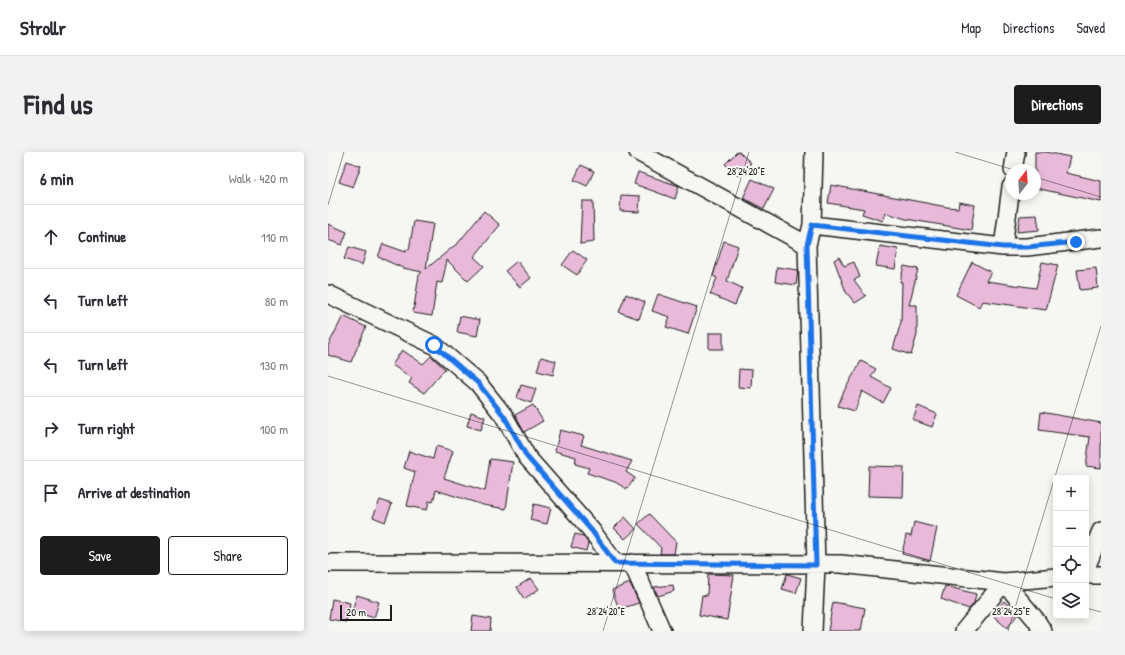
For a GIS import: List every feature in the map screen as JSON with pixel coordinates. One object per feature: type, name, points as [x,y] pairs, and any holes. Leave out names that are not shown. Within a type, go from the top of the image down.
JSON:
[{"type":"street","points":[[638,152],[807,245]]},
{"type":"street","points":[[813,631],[816,565],[807,245],[812,225],[814,152]]},
{"type":"street","points":[[1014,164],[1016,152]]},
{"type":"street","points":[[1003,247],[1009,200]]},
{"type":"street","points":[[812,225],[1003,247],[1027,247],[1101,238]]},
{"type":"street","points":[[328,294],[434,345],[478,383],[504,416],[527,457],[592,531],[623,563],[662,631]]},
{"type":"street","points":[[1089,561],[1101,531]]},
{"type":"street","points":[[328,563],[840,564],[1004,582],[1053,577]]},
{"type":"street","points":[[1089,575],[1101,576]]},
{"type":"street","points":[[964,631],[1004,582]]},
{"type":"street","points":[[1004,582],[1036,620],[1043,631]]},
{"type":"building","points":[[737,152],[739,152],[751,163],[738,176],[725,164]]},
{"type":"building","points":[[1035,152],[1046,152],[1070,157],[1066,173],[1101,181],[1101,202],[1041,189],[1041,164],[1035,164]]},
{"type":"building","points":[[347,161],[361,166],[353,187],[339,182]]},
{"type":"building","points":[[581,165],[594,171],[587,186],[574,180]]},
{"type":"building","points":[[638,172],[679,186],[675,199],[634,184]]},
{"type":"building","points":[[752,179],[774,189],[764,209],[743,198]]},
{"type":"building","points":[[831,185],[947,207],[958,208],[959,202],[975,205],[971,230],[906,219],[886,213],[883,221],[862,214],[864,209],[828,203]]},
{"type":"building","points":[[621,195],[640,196],[639,212],[620,211]]},
{"type":"building","points":[[582,201],[593,201],[594,242],[580,244]]},
{"type":"building","points":[[484,211],[500,225],[474,257],[484,266],[468,281],[447,260],[442,283],[437,282],[432,316],[413,313],[419,275],[422,272],[403,268],[378,257],[383,244],[406,252],[406,249],[409,250],[414,221],[433,224],[426,269],[459,242]]},
{"type":"building","points":[[1037,215],[1039,230],[1017,232],[1020,216]]},
{"type":"building","points":[[328,224],[347,232],[342,245],[328,240]]},
{"type":"building","points":[[724,241],[738,246],[727,281],[742,288],[735,305],[710,294],[717,278],[713,276]]},
{"type":"building","points":[[880,246],[898,249],[895,269],[876,266]]},
{"type":"building","points":[[349,247],[366,252],[362,265],[344,259]]},
{"type":"building","points":[[573,250],[587,260],[577,275],[562,265]]},
{"type":"building","points":[[839,257],[844,266],[854,262],[860,277],[854,280],[866,296],[855,303],[846,292],[834,260]]},
{"type":"building","points":[[517,261],[531,278],[520,287],[505,271]]},
{"type":"building","points":[[972,262],[991,272],[986,281],[1036,288],[1042,262],[1058,265],[1046,310],[982,301],[979,307],[956,295]]},
{"type":"building","points":[[904,266],[918,269],[909,305],[917,305],[917,335],[911,355],[893,349],[901,322],[902,282],[900,282]]},
{"type":"building","points":[[777,267],[798,270],[796,285],[775,282]]},
{"type":"building","points":[[1096,268],[1098,288],[1080,290],[1077,270]]},
{"type":"building","points":[[626,294],[645,302],[639,319],[619,312]]},
{"type":"building","points":[[658,294],[697,307],[688,334],[666,327],[670,317],[652,311]]},
{"type":"building","points":[[343,316],[366,327],[351,362],[328,355],[328,346]]},
{"type":"building","points":[[460,316],[480,320],[477,336],[457,332]]},
{"type":"building","points":[[709,333],[723,333],[723,349],[709,349]]},
{"type":"building","points":[[402,350],[423,364],[431,356],[445,369],[424,393],[409,383],[412,378],[392,365]]},
{"type":"building","points":[[541,357],[556,361],[553,375],[537,371]]},
{"type":"building","points":[[861,361],[876,369],[871,377],[891,388],[883,403],[862,391],[855,411],[838,406],[843,393]]},
{"type":"building","points":[[739,369],[752,370],[751,388],[738,387]]},
{"type":"building","points":[[521,385],[536,389],[531,403],[517,398]]},
{"type":"building","points":[[533,405],[543,421],[524,432],[515,415]]},
{"type":"building","points":[[918,406],[937,414],[932,427],[913,420]]},
{"type":"building","points":[[471,412],[485,417],[481,430],[467,426]]},
{"type":"building","points":[[1041,412],[1101,423],[1101,468],[1086,466],[1090,437],[1039,430]]},
{"type":"building","points":[[560,430],[584,436],[581,445],[632,461],[626,472],[635,478],[627,489],[615,482],[587,473],[589,468],[575,464],[576,457],[555,451]]},
{"type":"building","points":[[436,446],[453,451],[444,478],[485,491],[490,459],[513,462],[506,509],[483,505],[436,490],[433,502],[429,501],[427,510],[407,506],[415,472],[404,468],[409,451],[433,459]]},
{"type":"building","points":[[869,466],[904,467],[903,497],[868,496]]},
{"type":"building","points":[[380,500],[392,504],[385,522],[373,517]]},
{"type":"building","points":[[534,504],[551,508],[547,524],[530,520]]},
{"type":"building","points":[[649,514],[676,542],[674,554],[660,554],[661,548],[638,524]]},
{"type":"building","points":[[625,517],[636,529],[625,539],[614,528]]},
{"type":"building","points":[[914,522],[937,528],[930,561],[902,554],[906,535],[911,536]]},
{"type":"building","points":[[575,534],[583,536],[588,543],[586,551],[571,547]]},
{"type":"building","points":[[708,574],[734,575],[727,620],[699,615],[702,595],[707,596]]},
{"type":"building","points":[[787,574],[801,578],[796,593],[782,589]]},
{"type":"building","points":[[531,578],[539,589],[524,599],[517,587]]},
{"type":"building","points":[[630,583],[639,603],[619,609],[612,590]]},
{"type":"building","points":[[673,585],[674,591],[658,596],[654,587]]},
{"type":"building","points":[[945,586],[976,594],[974,603],[969,609],[941,599]]},
{"type":"building","points":[[357,595],[379,602],[374,618],[352,611]]},
{"type":"building","points":[[332,599],[350,603],[346,622],[329,619]]},
{"type":"building","points":[[1004,601],[1018,614],[1007,628],[992,615]]},
{"type":"building","points":[[833,602],[865,608],[861,631],[828,631]]},
{"type":"building","points":[[473,616],[491,619],[490,631],[471,631]]},
{"type":"route","points":[[434,345],[478,383],[504,416],[527,457],[592,531],[615,563],[816,565],[807,245],[812,225],[1003,247],[1027,247],[1076,242]]}]
